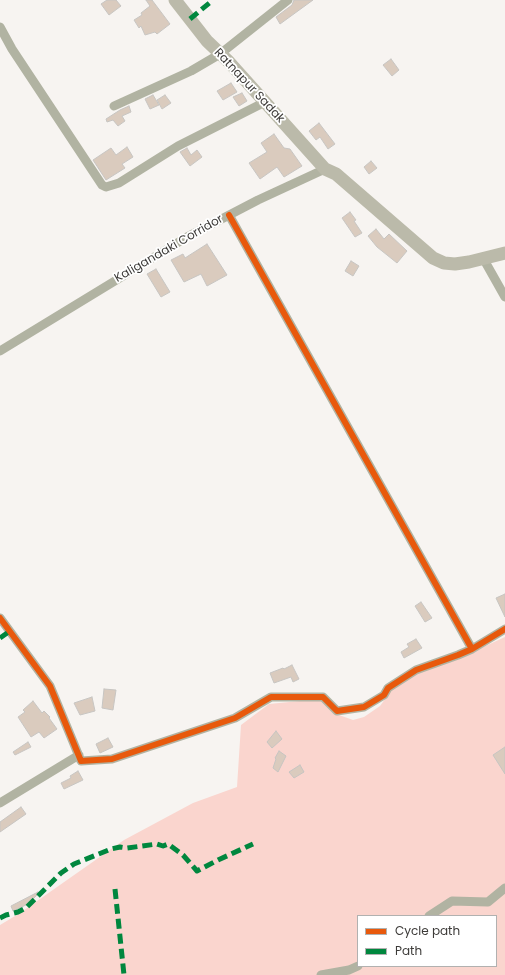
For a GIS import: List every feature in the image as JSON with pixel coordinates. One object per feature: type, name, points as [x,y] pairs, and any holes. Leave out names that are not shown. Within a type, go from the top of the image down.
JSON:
[{"type":"main road","name":"Ratnapur Sadak","points":[[175,0],[207,41],[265,102],[325,169]]},
{"type":"main road","points":[[325,169],[336,174],[433,258],[444,263],[455,264],[505,253]]},
{"type":"street","points":[[114,106],[191,71],[220,54],[288,0]]},
{"type":"street","points":[[0,27],[12,49],[102,185],[106,187],[119,183],[178,146],[265,102]]},
{"type":"street","name":"Kaligandaki Corridor","points":[[0,351],[187,237],[258,200],[325,169]]},
{"type":"street","points":[[229,215],[472,649]]},
{"type":"street","points":[[483,258],[505,297]]},
{"type":"street","points":[[0,618],[50,686],[81,761],[112,759],[235,718],[272,696],[323,697],[337,710],[364,707],[384,695],[388,688],[416,670],[472,649],[505,629]]},
{"type":"street","points":[[0,803],[79,755]]},
{"type":"street","points":[[430,915],[452,901],[488,902],[505,888]]},
{"type":"street","points":[[321,975],[349,970],[357,966]]},
{"type":"shaded area","points":[[505,637],[505,975],[0,975],[0,925],[20,913],[124,840],[193,803],[237,787],[241,725],[269,704],[320,699],[339,715],[353,720],[364,717],[380,706],[394,687],[418,673],[457,659]]},
{"type":"building","points":[[107,0],[116,0],[121,6],[109,15],[101,4]]},
{"type":"building","points":[[146,0],[152,0],[170,24],[157,34],[155,32],[145,35],[141,26],[139,28],[134,20],[142,15],[141,13],[150,6]]},
{"type":"building","points":[[294,0],[313,0],[280,24],[276,17],[292,5]]},
{"type":"building","points":[[391,59],[399,70],[392,76],[383,65]]},
{"type":"building","points":[[231,83],[237,92],[223,100],[217,91]]},
{"type":"building","points":[[242,93],[247,101],[239,106],[233,97]]},
{"type":"building","points":[[153,95],[159,105],[150,109],[145,99]]},
{"type":"building","points":[[165,95],[171,103],[162,109],[157,100]]},
{"type":"building","points":[[129,106],[131,112],[122,116],[125,121],[118,126],[113,120],[107,122],[106,119]]},
{"type":"building","points":[[319,123],[335,144],[328,149],[320,137],[316,140],[309,131]]},
{"type":"building","points":[[274,134],[284,148],[290,149],[302,166],[284,177],[277,167],[260,179],[249,163],[267,152],[261,143]]},
{"type":"building","points":[[127,147],[133,157],[122,164],[125,168],[106,180],[93,160],[111,148],[116,155]]},
{"type":"building","points":[[187,148],[191,155],[197,150],[202,157],[190,166],[180,152]]},
{"type":"building","points":[[371,161],[377,168],[369,174],[364,167]]},
{"type":"building","points":[[350,212],[356,220],[354,221],[362,233],[355,237],[342,218]]},
{"type":"building","points":[[376,229],[384,239],[389,234],[407,251],[397,263],[377,247],[368,236]]},
{"type":"building","points":[[207,244],[227,275],[207,286],[201,274],[184,282],[171,260],[183,254],[185,258]]},
{"type":"building","points":[[351,261],[359,266],[353,276],[345,271]]},
{"type":"building","points":[[156,269],[170,292],[161,297],[147,274]]},
{"type":"building","points":[[505,594],[505,617],[496,598]]},
{"type":"building","points":[[421,602],[432,618],[425,622],[415,606]]},
{"type":"building","points":[[416,639],[422,648],[404,658],[401,652],[409,647],[407,644]]},
{"type":"building","points":[[292,665],[299,679],[293,682],[291,677],[274,683],[270,673]]},
{"type":"building","points":[[104,689],[116,690],[113,710],[102,708]]},
{"type":"building","points":[[92,697],[95,711],[80,715],[74,703]]},
{"type":"building","points":[[33,701],[42,713],[44,711],[50,717],[49,718],[57,729],[44,738],[39,732],[31,737],[18,717],[25,712],[23,710]]},
{"type":"building","points":[[276,731],[282,739],[272,748],[267,742]]},
{"type":"building","points":[[108,738],[113,747],[100,753],[96,744]]},
{"type":"building","points":[[28,742],[31,747],[15,755],[13,752]]},
{"type":"building","points":[[505,747],[505,774],[493,755]]},
{"type":"building","points":[[279,751],[286,756],[278,772],[273,768],[275,758]]},
{"type":"building","points":[[300,765],[304,772],[294,778],[289,772]]},
{"type":"building","points":[[78,771],[83,780],[64,789],[61,783],[71,778],[70,776]]},
{"type":"building","points":[[21,807],[26,814],[0,832],[0,822]]},
{"type":"building","points":[[38,892],[39,893],[28,904],[13,911],[11,906]]},
{"type":"marked path","points":[[190,19],[213,0]]},
{"type":"marked path","points":[[0,638],[10,631]]},
{"type":"marked path","points":[[0,918],[26,908],[61,873],[74,864],[111,849],[157,844],[163,846],[168,844],[183,855],[197,871],[253,844]]},
{"type":"marked path","points":[[115,889],[124,975]]},
{"type":"cycle path","points":[[229,215],[472,649]]},
{"type":"cycle path","points":[[0,618],[50,686],[81,761],[112,759],[235,718],[271,697],[323,697],[337,711],[364,707],[384,695],[388,688],[416,670],[472,649],[505,629]]}]
